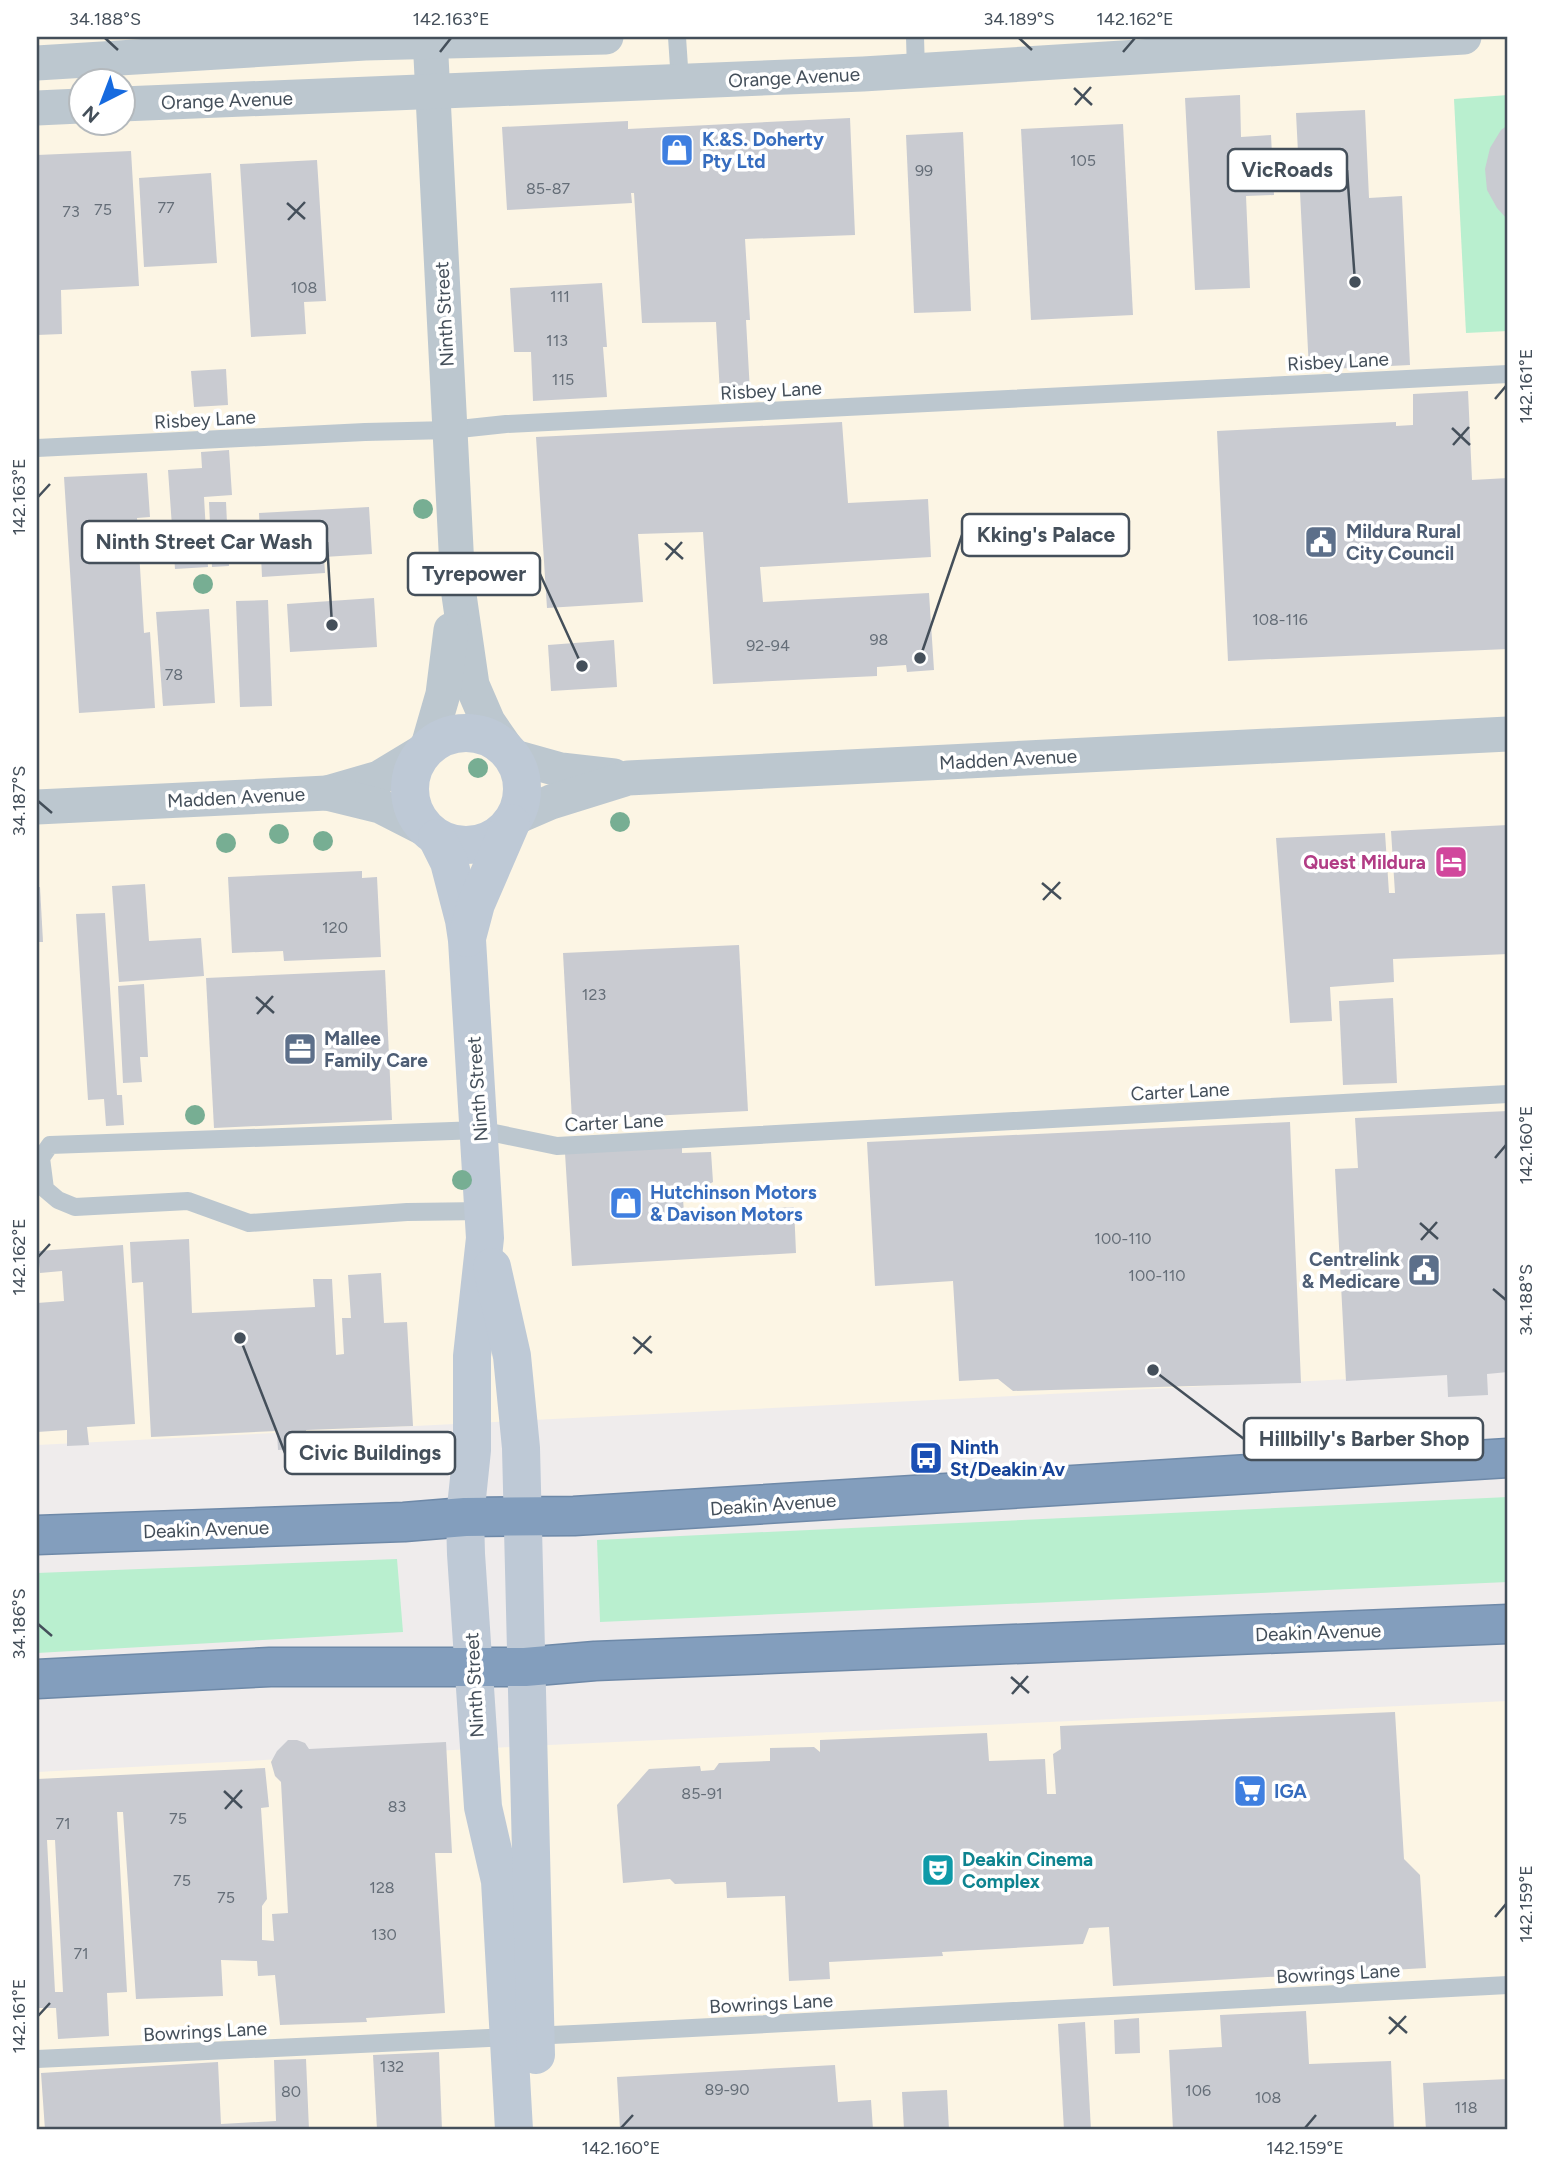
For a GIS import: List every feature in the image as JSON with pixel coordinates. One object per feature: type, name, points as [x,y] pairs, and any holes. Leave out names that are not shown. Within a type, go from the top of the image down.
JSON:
[{"type":"highway","name":"Deakin Avenue","points":[[37,1535],[404,1522],[465,1517],[588,1515],[1508,1458]]},
{"type":"highway","name":"Deakin Avenue","points":[[37,1679],[270,1667],[525,1667],[622,1660],[1508,1624]]},
{"type":"street","points":[[37,62],[431,38],[606,37]]},
{"type":"street","name":"Orange Avenue","points":[[136,103],[916,71],[1464,37]]},
{"type":"street","name":"Ninth Street","points":[[431,38],[458,588],[471,685],[488,722],[510,754]]},
{"type":"street","points":[[37,108],[66,107]]},
{"type":"street","name":"Ninth Street","points":[[425,749],[443,694],[458,588]]},
{"type":"street","points":[[327,793],[379,778],[445,736],[474,733],[492,739],[510,754],[561,770],[628,778]]},
{"type":"street","name":"Madden Avenue","points":[[513,820],[551,802],[628,778],[1508,734]]},
{"type":"street","points":[[425,749],[411,774],[410,798],[419,821],[432,834],[463,846],[482,843],[498,836],[513,820],[521,800],[522,781],[510,754]]},
{"type":"street","name":"Madden Avenue","points":[[37,807],[327,793],[380,806],[432,834]]},
{"type":"street","name":"Ninth Street","points":[[467,940],[476,904],[513,820]]},
{"type":"street","name":"Ninth Street","points":[[432,834],[449,862],[464,920],[480,1130],[484,1225],[472,1356],[472,1450],[465,1517],[472,1668],[483,1807],[500,1881],[522,2036],[540,2130]]},
{"type":"street","name":"Ninth Street","points":[[484,1225],[512,1356],[521,1448],[525,1667],[522,2036],[514,2130]]},
{"type":"lane","points":[[677,37],[680,82]]},
{"type":"lane","points":[[915,37],[916,71]]},
{"type":"lane","name":"Risbey Lane","points":[[37,448],[450,430],[518,423],[1508,374]]},
{"type":"lane","name":"Carter Lane","points":[[484,1225],[407,1212],[249,1223],[188,1201],[75,1207],[45,1189],[41,1158],[50,1145],[480,1130],[557,1146],[1508,1094]]},
{"type":"lane","name":"Bowrings Lane","points":[[37,2059],[437,2041],[1508,1985]]},
{"type":"shaded area","points":[[37,37],[1508,37],[1508,1371],[37,1445]]},
{"type":"shaded area","points":[[1508,1701],[1508,2130],[37,2130],[37,1772],[527,1746]]},
{"type":"green space","points":[[1508,95],[1508,331],[1466,333],[1454,99]]},
{"type":"green space","points":[[1508,1497],[1508,1582],[600,1622],[597,1540]]},
{"type":"green space","points":[[397,1559],[403,1632],[37,1653],[37,1573]]},
{"type":"building","points":[[1240,95],[1241,137],[1271,135],[1274,195],[1246,196],[1250,288],[1195,290],[1185,98]]},
{"type":"building","points":[[1365,110],[1369,198],[1402,196],[1410,365],[1309,370],[1296,113]]},
{"type":"building","points":[[850,118],[855,235],[745,239],[750,320],[746,320],[750,392],[720,394],[716,322],[642,323],[634,193],[631,193],[632,203],[507,210],[502,127],[628,121],[628,129]]},
{"type":"building","points":[[1123,124],[1133,315],[1031,320],[1021,129]]},
{"type":"building","points":[[1508,125],[1508,220],[1497,208],[1487,190],[1485,169],[1490,148],[1501,130]]},
{"type":"building","points":[[963,132],[971,311],[914,313],[906,135]]},
{"type":"building","points":[[131,151],[139,286],[61,290],[62,334],[37,335],[37,155]]},
{"type":"building","points":[[317,160],[326,301],[304,302],[306,334],[251,337],[240,164]]},
{"type":"building","points":[[211,173],[217,263],[144,267],[139,178]]},
{"type":"building","points":[[602,283],[607,347],[603,347],[607,397],[533,401],[531,352],[514,352],[510,288]]},
{"type":"building","points":[[226,369],[228,405],[194,407],[191,371]]},
{"type":"building","name":"Mildura Rural City Council","points":[[1468,391],[1472,480],[1508,478],[1508,649],[1228,661],[1217,431],[1396,422],[1396,426],[1413,425],[1413,394]]},
{"type":"building","points":[[842,422],[848,503],[928,499],[931,557],[760,567],[763,602],[929,593],[934,670],[907,672],[906,665],[877,667],[877,676],[713,684],[703,532],[638,534],[643,602],[547,608],[536,437]]},
{"type":"building","points":[[229,450],[232,495],[204,497],[208,567],[175,569],[168,470],[202,468],[201,452]]},
{"type":"building","points":[[147,473],[150,517],[137,518],[144,633],[150,632],[155,708],[79,713],[64,477]]},
{"type":"building","points":[[209,502],[226,502],[229,566],[212,567]]},
{"type":"building","points":[[369,507],[372,554],[324,557],[325,573],[262,577],[259,513]]},
{"type":"building","points":[[374,598],[377,647],[290,652],[287,604]]},
{"type":"building","points":[[268,600],[272,706],[240,707],[236,601]]},
{"type":"building","points":[[209,609],[215,703],[163,706],[156,612]]},
{"type":"building","points":[[614,640],[617,687],[551,691],[548,645]]},
{"type":"building","points":[[1508,825],[1508,954],[1393,959],[1394,982],[1330,987],[1332,1021],[1290,1023],[1276,838],[1385,833],[1389,893],[1395,893],[1391,831]]},
{"type":"building","points":[[362,871],[362,878],[377,877],[381,957],[284,961],[283,951],[232,953],[228,877]]},
{"type":"building","points":[[145,884],[149,941],[201,938],[204,976],[119,982],[112,886]]},
{"type":"building","points":[[37,887],[40,887],[43,942],[37,942]]},
{"type":"building","points":[[105,913],[117,1095],[122,1095],[124,1125],[106,1126],[104,1099],[88,1100],[76,914]]},
{"type":"building","points":[[739,945],[748,1111],[572,1120],[563,953]]},
{"type":"building","name":"Mallee Family Care","points":[[385,970],[392,1120],[214,1128],[206,978]]},
{"type":"building","points":[[144,984],[148,1057],[140,1057],[142,1082],[123,1083],[118,986]]},
{"type":"building","points":[[1393,998],[1397,1083],[1343,1085],[1339,1001]]},
{"type":"building","name":"Centrelink & Medicare","points":[[1508,1111],[1508,1372],[1487,1374],[1488,1395],[1448,1397],[1447,1375],[1346,1381],[1335,1169],[1358,1168],[1355,1118]]},
{"type":"building","points":[[1290,1122],[1301,1383],[1013,1391],[998,1379],[959,1381],[953,1281],[875,1286],[867,1142]]},
{"type":"building","name":"Hutchinson Motors & Davison Motors","points":[[682,1147],[682,1153],[711,1152],[713,1182],[683,1199],[684,1213],[794,1207],[796,1253],[572,1266],[565,1153]]},
{"type":"building","points":[[189,1239],[192,1313],[315,1307],[313,1279],[332,1279],[336,1355],[344,1354],[342,1318],[351,1318],[348,1275],[381,1273],[384,1323],[407,1322],[413,1426],[306,1430],[307,1448],[278,1450],[277,1431],[151,1437],[143,1282],[132,1283],[130,1242]]},
{"type":"building","points":[[123,1245],[135,1424],[87,1427],[89,1445],[67,1446],[67,1430],[37,1432],[37,1303],[64,1301],[62,1271],[40,1273],[38,1251]]},
{"type":"building","points":[[1395,1712],[1404,1859],[1420,1875],[1426,1968],[1113,1986],[1109,1927],[1089,1928],[1083,1944],[829,1962],[830,1979],[789,1981],[785,1896],[727,1898],[726,1882],[675,1884],[670,1879],[623,1883],[617,1805],[649,1769],[700,1766],[701,1771],[714,1770],[719,1763],[770,1761],[770,1748],[814,1747],[820,1752],[820,1740],[987,1733],[989,1761],[1045,1759],[1047,1794],[1056,1794],[1053,1754],[1061,1749],[1060,1726]]},
{"type":"building","points":[[288,1740],[305,1743],[309,1749],[446,1742],[452,1853],[435,1853],[445,2013],[366,2018],[367,2022],[280,2025],[275,1975],[258,1976],[257,1961],[221,1960],[223,1996],[136,1999],[123,1812],[117,1812],[127,1992],[107,1993],[109,2036],[58,2039],[56,2008],[37,2008],[37,1779],[265,1768],[269,1807],[261,1808],[267,1899],[262,1906],[262,1940],[274,1941],[272,1914],[288,1913],[281,1782],[275,1776],[271,1762]],"holes":[[[47,1840],[55,1840],[63,1992],[55,1992]]]},
{"type":"building","points":[[1306,2011],[1309,2064],[1391,2061],[1394,2130],[1173,2130],[1169,2050],[1222,2047],[1220,2015]]},
{"type":"building","points":[[1139,2018],[1140,2053],[1115,2054],[1114,2020]]},
{"type":"building","points":[[1085,2022],[1091,2130],[1064,2130],[1058,2024]]},
{"type":"building","points":[[439,2052],[442,2130],[377,2130],[373,2055]]},
{"type":"building","points":[[306,2059],[309,2130],[45,2130],[41,2073],[218,2062],[221,2124],[276,2121],[274,2060]]},
{"type":"building","points":[[835,2065],[838,2102],[871,2100],[873,2130],[620,2130],[617,2077]]},
{"type":"building","points":[[1508,2079],[1508,2130],[1426,2130],[1423,2083]]},
{"type":"building","points":[[947,2090],[949,2130],[904,2130],[902,2092]]},
{"type":"place","name":"K.&S. Doherty Pty Ltd","points":[[677,150]]},
{"type":"place","name":"VicRoads","points":[[1355,282]]},
{"type":"place","name":"Mildura Rural City Council","points":[[1321,542]]},
{"type":"place","name":"Ninth Street Car Wash","points":[[332,625]]},
{"type":"place","name":"Kking's Palace","points":[[920,658]]},
{"type":"place","name":"Tyrepower","points":[[582,666]]},
{"type":"place","name":"Quest Mildura","points":[[1451,862]]},
{"type":"place","name":"Mallee Family Care","points":[[300,1049]]},
{"type":"place","name":"Hutchinson Motors & Davison Motors","points":[[626,1203]]},
{"type":"place","name":"Centrelink & Medicare","points":[[1424,1270]]},
{"type":"place","name":"Civic Buildings","points":[[240,1338]]},
{"type":"place","name":"Hillbilly's Barber Shop","points":[[1153,1370]]},
{"type":"place","name":"Ninth St/Deakin Av","points":[[926,1458]]},
{"type":"place","name":"IGA","points":[[1250,1791]]},
{"type":"place","name":"Deakin Cinema Complex","points":[[938,1870]]}]
